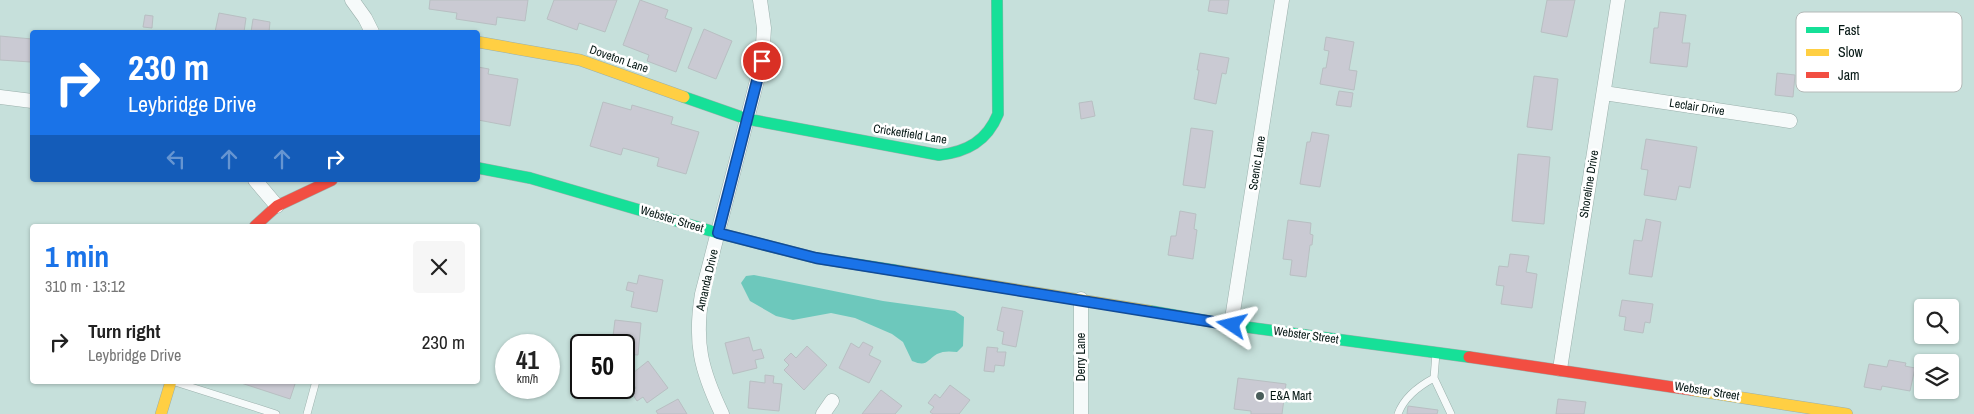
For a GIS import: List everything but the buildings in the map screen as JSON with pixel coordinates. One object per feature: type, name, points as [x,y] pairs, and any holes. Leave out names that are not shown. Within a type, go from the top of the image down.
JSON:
[{"type":"main road","name":"Cricketfield Lane","points":[[747,119],[939,154],[963,152],[986,137],[995,125],[998,114],[997,0]]},
{"type":"main road","name":"Doveton Lane","points":[[480,42],[580,60],[747,119]]},
{"type":"main road","name":"Webster Street","points":[[480,168],[530,178],[584,192],[718,233],[816,258],[1232,325],[1560,369],[1847,414]]},
{"type":"main road","points":[[258,224],[277,206],[328,182]]},
{"type":"main road","points":[[161,414],[170,384]]},
{"type":"street","points":[[352,0],[371,30]]},
{"type":"street","name":"Amanda Drive","points":[[722,414],[703,368],[698,343],[698,320],[702,294],[762,61],[764,28],[760,0]]},
{"type":"street","name":"Scenic Lane","points":[[1232,325],[1282,0]]},
{"type":"street","name":"Shoreline Drive","points":[[1560,369],[1618,0]]},
{"type":"street","name":"Leclair Drive","points":[[1604,93],[1790,121]]},
{"type":"street","points":[[0,97],[30,101]]},
{"type":"street","points":[[257,182],[277,206]]},
{"type":"street","name":"Derry Lane","points":[[1081,300],[1081,414]]},
{"type":"street","points":[[823,414],[832,401]]},
{"type":"lane","points":[[1436,352],[1434,378],[1451,414]]},
{"type":"lane","points":[[1398,414],[1400,407],[1417,387],[1434,378]]},
{"type":"lane","points":[[181,384],[276,414]]},
{"type":"lane","points":[[307,414],[315,384]]},
{"type":"water","points":[[754,275],[883,301],[955,311],[964,317],[963,346],[957,352],[942,352],[921,363],[912,361],[903,342],[892,334],[855,318],[831,313],[793,320],[776,316],[750,301],[741,283],[746,276]]},
{"type":"traffic: fast","points":[[684,97],[747,119],[939,155],[958,151],[975,144],[982,138],[998,114],[997,0]]},
{"type":"traffic: fast","points":[[480,168],[530,178],[718,233],[816,258],[900,271]]},
{"type":"traffic: fast","points":[[1150,311],[1231,325],[1469,357]]},
{"type":"traffic: slow","points":[[480,42],[580,60],[684,97]]},
{"type":"traffic: slow","points":[[900,271],[1150,311]]},
{"type":"traffic: slow","points":[[161,414],[170,384]]},
{"type":"traffic: slow","points":[[1692,390],[1847,414]]},
{"type":"traffic: jam","points":[[257,224],[277,206],[328,182]]},
{"type":"traffic: jam","points":[[1469,357],[1692,390]]},
{"type":"place","name":"E&A Mart","points":[[1260,396]]},
{"type":"route","points":[[762,61],[718,233],[816,258],[1232,325]]}]
